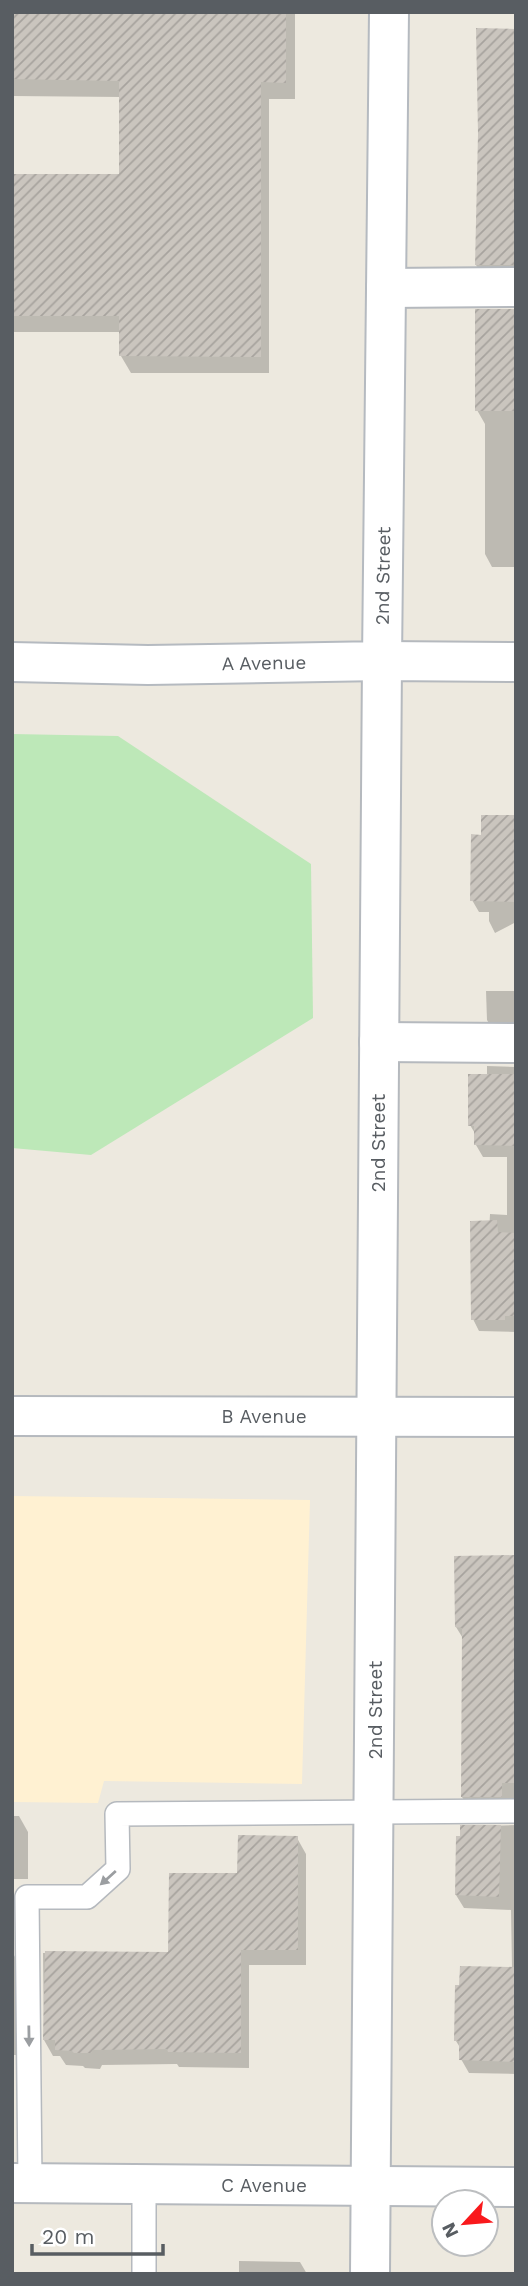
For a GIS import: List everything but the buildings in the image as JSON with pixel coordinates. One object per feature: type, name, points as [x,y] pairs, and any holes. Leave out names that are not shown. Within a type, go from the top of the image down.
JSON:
[{"type":"street","name":"2nd Street","points":[[370,2274],[389,12]]},
{"type":"street","points":[[386,288],[516,288]]},
{"type":"street","name":"A Avenue","points":[[12,662],[148,665],[516,662]]},
{"type":"street","points":[[379,1042],[516,1043]]},
{"type":"street","name":"B Avenue","points":[[12,1416],[516,1417]]},
{"type":"street","name":"C Avenue","points":[[21,2183],[516,2186]]},
{"type":"lane","points":[[21,2183],[27,1897],[87,1897],[118,1869],[117,1814],[516,1811]]},
{"type":"lane","points":[[144,2184],[144,2274]]},
{"type":"shaded area","points":[[12,1496],[310,1500],[302,1784],[104,1781],[98,1803],[12,1802]]},
{"type":"green space","points":[[12,734],[118,736],[311,864],[313,1018],[91,1155],[12,1148]]}]
